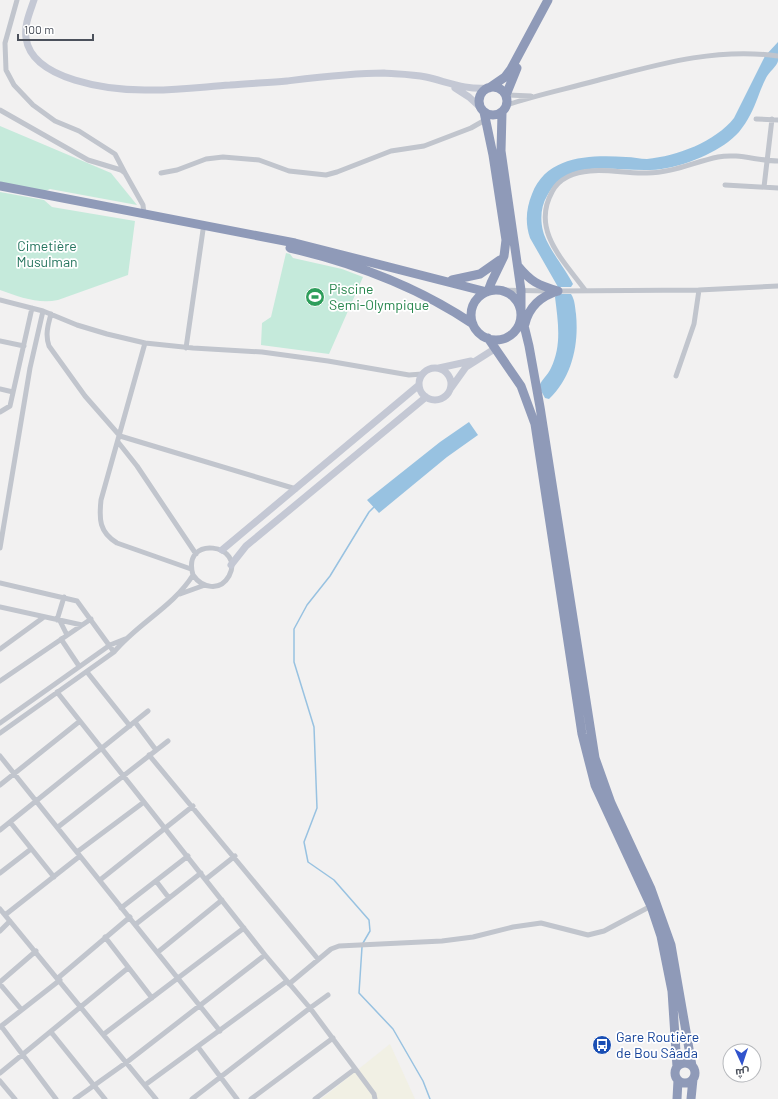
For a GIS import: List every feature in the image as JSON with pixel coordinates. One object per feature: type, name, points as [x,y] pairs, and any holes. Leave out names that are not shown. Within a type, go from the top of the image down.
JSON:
[{"type":"highway","points":[[473,324],[472,309],[475,302],[487,292],[504,256],[505,235],[483,113],[479,103],[481,94],[505,77],[511,69],[548,0]]},
{"type":"highway","points":[[488,338],[495,339],[508,336],[518,326],[521,313],[521,290],[501,151],[502,113],[507,105],[506,94],[522,57],[554,0]]},
{"type":"highway","points":[[489,88],[499,88],[506,94]]},
{"type":"highway","points":[[483,113],[492,116],[502,113]]},
{"type":"highway","points":[[0,186],[295,243],[441,279],[487,292],[499,290],[514,298],[521,313],[535,383],[535,424],[582,734],[589,764],[608,814],[651,906],[668,966],[677,1067],[675,1072],[678,1080],[677,1099]]},
{"type":"highway","points":[[0,191],[292,248],[355,267],[418,293],[473,324],[479,332],[488,338],[496,348],[535,408],[595,758],[611,803],[651,888],[671,945],[692,1066],[695,1074],[691,1099]]},
{"type":"highway","points":[[441,279],[461,280],[471,278],[489,269],[504,256]]},
{"type":"highway","points":[[517,265],[531,281],[539,286],[558,291]]},
{"type":"highway","points":[[524,326],[528,314],[535,303],[546,295],[558,291]]},
{"type":"highway","points":[[677,1067],[684,1063],[692,1066]]},
{"type":"highway","points":[[678,1080],[686,1083],[693,1079]]},
{"type":"street","points":[[17,0],[5,43],[6,70],[14,85],[33,105],[55,121],[79,131],[115,154],[124,173],[143,205],[144,214]]},
{"type":"street","points":[[34,0],[26,28],[26,39],[33,55],[52,71],[92,84],[127,90],[146,90],[286,81],[334,75],[384,73],[426,78],[450,85],[474,89],[489,88]]},
{"type":"street","points":[[507,105],[534,96],[682,60],[721,53],[761,53],[778,56]]},
{"type":"street","points":[[161,173],[177,170],[206,160],[223,157],[259,160],[289,171],[326,175],[381,154],[424,146],[471,128],[483,113],[469,97],[450,85]]},
{"type":"street","points":[[506,94],[534,96]]},
{"type":"street","points":[[0,110],[88,160],[124,173]]},
{"type":"street","points":[[756,119],[778,120]]},
{"type":"street","points":[[764,187],[772,119]]},
{"type":"street","points":[[585,290],[558,252],[549,237],[544,222],[544,208],[547,201],[553,190],[566,177],[590,171],[632,173],[659,172],[726,156],[778,161]]},
{"type":"street","points":[[725,185],[778,188]]},
{"type":"street","points":[[186,348],[203,230]]},
{"type":"street","points":[[499,290],[699,290],[778,286]]},
{"type":"street","points":[[676,376],[694,324],[699,290]]},
{"type":"street","points":[[0,300],[43,311],[77,325],[145,343],[186,348],[262,352],[328,361],[409,375],[422,374]]},
{"type":"street","points":[[0,412],[10,406],[32,308]]},
{"type":"street","points":[[0,548],[30,368],[43,311]]},
{"type":"street","points":[[51,314],[46,339],[49,346],[85,396],[119,439],[196,554]]},
{"type":"street","points":[[0,341],[24,346]]},
{"type":"street","points":[[145,343],[102,500],[99,516],[107,537],[117,543],[192,569]]},
{"type":"street","points":[[419,385],[426,397],[435,400],[440,399],[451,389],[460,373],[473,361],[496,348]]},
{"type":"street","points":[[222,550],[419,385],[422,374],[428,369],[473,361]]},
{"type":"street","points":[[439,368],[447,374],[451,389]]},
{"type":"street","points":[[0,389],[13,392]]},
{"type":"street","points":[[231,565],[246,546],[426,397]]},
{"type":"street","points":[[119,439],[296,488]]},
{"type":"street","points":[[209,547],[222,550],[226,554],[231,565],[231,571],[225,581],[214,586],[205,585],[197,581],[193,575],[192,563],[196,554],[209,547]]},
{"type":"street","points":[[0,733],[114,652],[126,638],[180,594],[193,575]]},
{"type":"street","points":[[0,583],[77,601],[114,652]]},
{"type":"street","points":[[180,594],[205,585]]},
{"type":"street","points":[[64,597],[58,621],[67,635]]},
{"type":"street","points":[[0,607],[58,621],[82,625]]},
{"type":"street","points":[[0,649],[44,617]]},
{"type":"street","points":[[0,681],[91,619]]},
{"type":"street","points":[[0,723],[110,645],[126,638]]},
{"type":"street","points":[[61,639],[80,666]]},
{"type":"street","points":[[87,672],[130,726]]},
{"type":"street","points":[[57,692],[265,955],[310,1008],[374,1094],[375,1099]]},
{"type":"street","points":[[0,830],[148,711]]},
{"type":"street","points":[[0,785],[80,721]]},
{"type":"street","points":[[135,722],[156,750]]},
{"type":"street","points":[[58,827],[168,741]]},
{"type":"street","points":[[149,755],[235,856],[318,959]]},
{"type":"street","points":[[0,756],[121,908],[136,924],[220,1031]]},
{"type":"street","points":[[5,915],[54,877],[79,854],[144,802]]},
{"type":"street","points":[[100,880],[193,806]]},
{"type":"street","points":[[10,822],[30,849],[54,877]]},
{"type":"street","points":[[0,873],[30,849]]},
{"type":"street","points":[[121,908],[188,856]]},
{"type":"street","points":[[206,879],[235,856]]},
{"type":"street","points":[[136,924],[201,873]]},
{"type":"street","points":[[156,881],[169,898]]},
{"type":"street","points":[[158,952],[222,900]]},
{"type":"street","points":[[145,1085],[288,983],[331,949],[339,946],[450,940],[541,923],[554,925],[582,934],[595,934],[616,925],[651,906]]},
{"type":"street","points":[[0,909],[156,1099]]},
{"type":"street","points":[[56,1099],[0,1027],[59,979],[105,937],[130,917]]},
{"type":"street","points":[[0,931],[10,921]]},
{"type":"street","points":[[104,1034],[244,928]]},
{"type":"street","points":[[105,937],[152,998]]},
{"type":"street","points":[[21,1009],[0,983],[36,951]]},
{"type":"street","points":[[75,1099],[127,1062],[265,955]]},
{"type":"street","points":[[0,1073],[128,968]]},
{"type":"street","points":[[192,1099],[328,995]]},
{"type":"street","points":[[51,1032],[105,1099]]},
{"type":"street","points":[[251,1099],[333,1038]]},
{"type":"street","points":[[198,1047],[237,1099]]},
{"type":"street","points":[[314,1099],[355,1069]]},
{"type":"street","points":[[0,1081],[14,1099]]},
{"type":"green space","points":[[0,126],[111,173],[137,205],[50,189],[41,193],[0,184]]},
{"type":"green space","name":"Cimetière Musulman","points":[[0,192],[44,200],[52,207],[135,221],[128,275],[58,300],[51,301],[29,299],[0,290]]},
{"type":"green space","name":"Piscine Semi-Olympique","points":[[286,253],[290,254],[293,258],[342,269],[363,277],[329,354],[261,345],[262,323],[271,317]]},
{"type":"sand","points":[[390,1044],[415,1099],[321,1099]]},
{"type":"water","points":[[778,42],[778,61],[766,78],[750,115],[739,132],[724,145],[696,160],[667,168],[634,170],[601,168],[585,170],[570,174],[557,182],[545,200],[541,217],[545,237],[573,284],[571,287],[558,287],[530,238],[527,227],[528,205],[539,181],[548,171],[572,160],[599,156],[647,159],[671,155],[706,141],[726,127],[734,118],[765,56]]},
{"type":"water","points":[[558,294],[571,294],[575,304],[577,326],[575,349],[568,371],[557,390],[549,399],[545,398],[539,387],[551,368],[557,351],[558,333],[555,297]]},
{"type":"water","points":[[469,422],[478,435],[447,457],[379,513],[367,500],[440,442]]},
{"type":"waterway","points":[[363,943],[370,931],[369,920],[334,880],[308,862],[304,842],[317,808],[314,727],[294,662],[294,629],[307,605],[330,576],[369,512],[374,507]]},
{"type":"waterway","points":[[362,947],[359,993],[393,1029],[423,1081],[430,1099]]},
{"type":"place","name":"Piscine Semi-Olympique","points":[[315,297]]},
{"type":"place","name":"Gare Routière de Bou Sâada","points":[[602,1045]]}]
